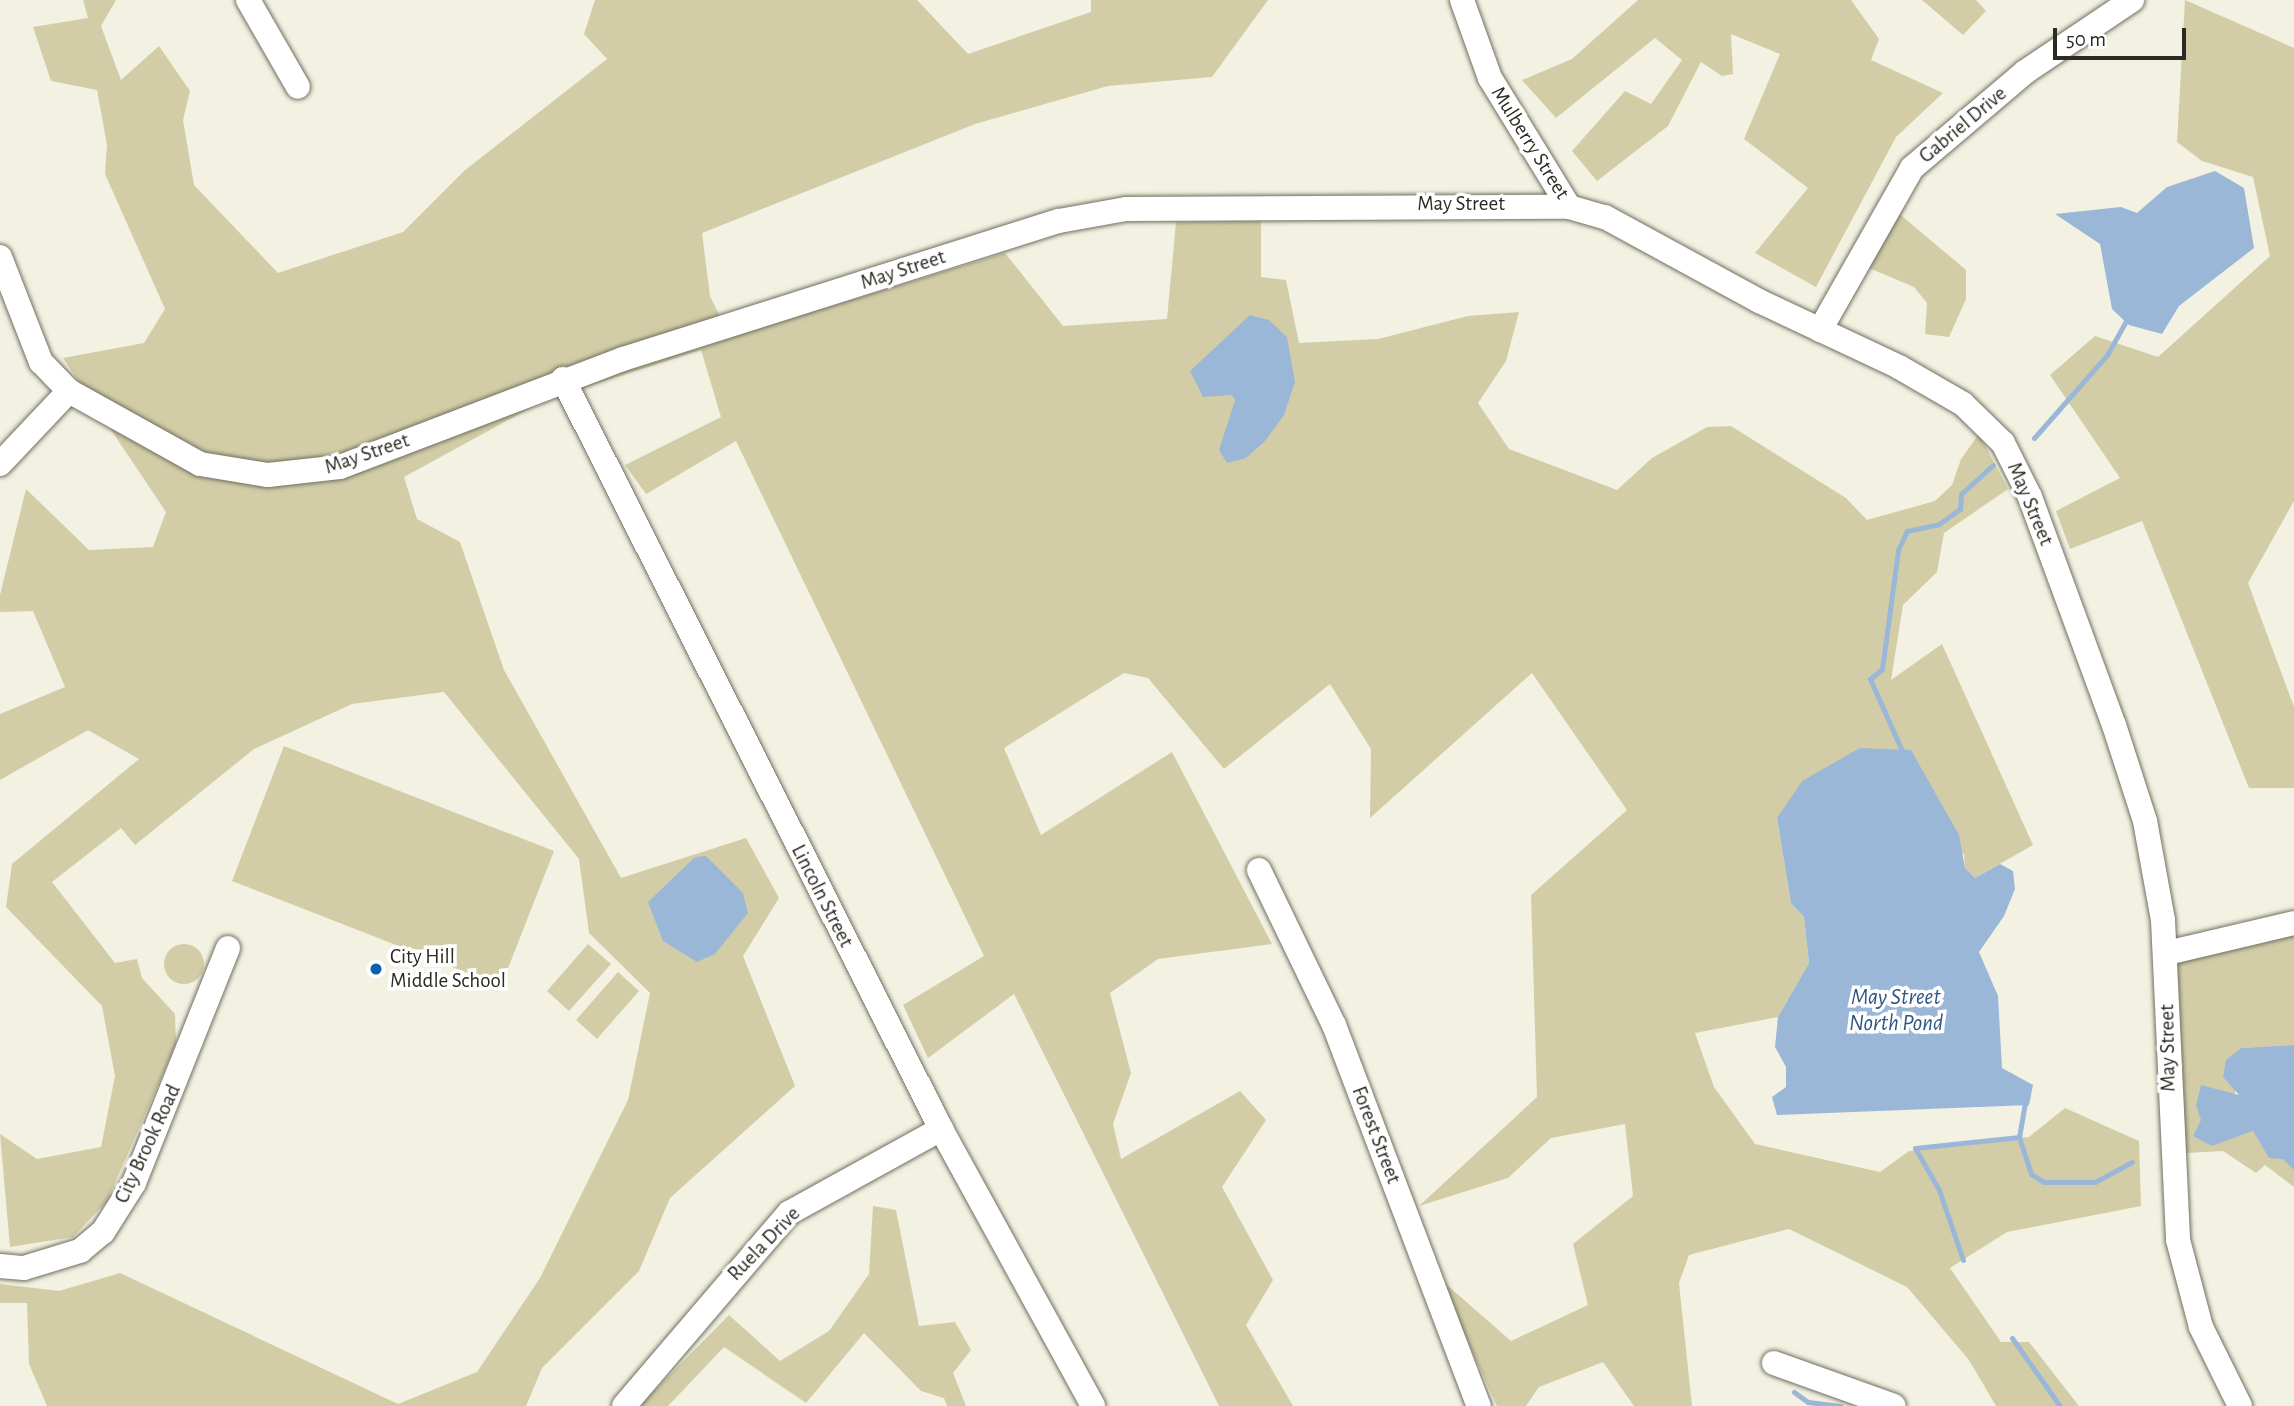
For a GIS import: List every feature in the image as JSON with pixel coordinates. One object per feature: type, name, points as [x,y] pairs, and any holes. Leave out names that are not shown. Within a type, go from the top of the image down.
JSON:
[{"type":"street","points":[[248,0],[298,86]]},
{"type":"street","name":"Mulberry Street","points":[[1462,0],[1490,78],[1569,207]]},
{"type":"street","name":"Gabriel Drive","points":[[1819,330],[1912,168],[2025,72],[2132,0]]},
{"type":"street","name":"May Street","points":[[0,257],[41,362],[69,391],[200,464],[268,475],[352,463],[563,379],[1096,213],[1408,204],[1569,207],[1605,217],[1964,404],[1985,422],[2018,469],[2145,821],[2167,953],[2169,1157],[2178,1241],[2201,1327],[2240,1406]]},
{"type":"street","name":"Lincoln Street","points":[[563,379],[941,1129],[1093,1406]]},
{"type":"street","points":[[0,464],[69,391]]},
{"type":"street","name":"Forest Street","points":[[1259,870],[1334,1025],[1479,1406]]},
{"type":"street","points":[[2167,953],[2294,923]]},
{"type":"street","name":"City Brook Road","points":[[0,1266],[24,1268],[80,1251],[103,1232],[134,1183],[228,948]]},
{"type":"street","name":"Ruela Drive","points":[[624,1406],[789,1213],[941,1129]]},
{"type":"street","points":[[1774,1363],[1894,1406]]},
{"type":"shaded area","points":[[83,0],[116,0],[101,26],[121,80],[159,46],[190,91],[183,120],[194,185],[278,273],[403,232],[464,171],[607,59],[584,34],[595,0],[917,0],[968,54],[1091,12],[1091,0],[1268,0],[1212,77],[1108,86],[975,124],[702,233],[710,296],[730,337],[1005,253],[1063,326],[1167,319],[1176,222],[1261,221],[1261,277],[1286,280],[1299,343],[1378,339],[1468,316],[1519,312],[1506,361],[1478,403],[1509,449],[1617,490],[1652,458],[1707,427],[1731,426],[1846,498],[1867,520],[1935,501],[1952,485],[1961,459],[1979,434],[2008,489],[1944,533],[1937,572],[1903,605],[1891,680],[1942,644],[2033,845],[1975,878],[1965,868],[1964,854],[1777,818],[1791,903],[1804,917],[1809,963],[1778,1017],[1695,1033],[1714,1087],[1755,1144],[1880,1172],[1909,1151],[2029,1137],[2065,1108],[2139,1141],[2141,1206],[2007,1232],[1950,1268],[2001,1342],[2029,1342],[2079,1406],[1996,1406],[1969,1360],[1907,1287],[1789,1229],[1689,1255],[1679,1283],[1692,1406],[1634,1406],[1603,1362],[1539,1387],[1526,1406],[1497,1406],[1439,1278],[1511,1341],[1588,1305],[1573,1244],[1633,1196],[1625,1124],[1551,1138],[1508,1178],[1419,1206],[1537,1097],[1531,895],[1627,810],[1532,673],[1370,818],[1371,749],[1330,684],[1224,769],[1148,678],[1124,673],[1004,748],[1041,835],[1172,752],[1272,944],[1158,959],[1110,993],[1131,1073],[1113,1124],[1121,1159],[1240,1091],[1266,1120],[1222,1187],[1273,1280],[1246,1325],[1293,1406],[1219,1406],[1014,994],[928,1058],[903,1005],[984,956],[736,441],[646,494],[625,465],[721,417],[701,350],[545,400],[404,477],[417,519],[460,542],[504,670],[621,878],[746,838],[779,898],[743,956],[795,1086],[670,1198],[639,1271],[542,1368],[526,1406],[47,1406],[29,1364],[27,1303],[0,1303],[0,1284],[59,1291],[120,1273],[398,1404],[477,1372],[540,1278],[628,1100],[650,993],[589,933],[579,859],[444,692],[352,704],[254,749],[135,845],[121,828],[52,882],[115,963],[137,959],[142,978],[175,1014],[176,1044],[107,1201],[73,1237],[10,1247],[0,1134],[37,1159],[101,1147],[115,1076],[102,1006],[6,907],[12,864],[139,759],[88,730],[0,780],[0,714],[65,687],[33,611],[0,612],[0,595],[26,489],[89,550],[153,547],[166,512],[63,358],[144,343],[165,309],[105,174],[107,145],[97,90],[51,81],[33,27],[88,18]]},
{"type":"shaded area","points":[[1638,0],[1851,0],[1879,39],[1871,60],[1943,93],[1896,137],[1816,287],[1755,253],[1808,188],[1744,139],[1780,54],[1731,34],[1733,74],[1722,76],[1701,62],[1668,126],[1597,181],[1572,151],[1625,91],[1651,104],[1682,60],[1655,38],[1556,118],[1522,80],[1572,59]]},
{"type":"shaded area","points":[[1922,0],[1976,0],[1986,11],[1963,35]]},
{"type":"shaded area","points":[[2185,0],[2294,48],[2294,501],[2248,583],[2294,707],[2294,788],[2249,788],[2142,521],[2070,549],[2056,511],[2120,478],[2050,375],[2095,336],[2158,357],[2270,256],[2253,177],[2202,161],[2177,142]]},
{"type":"shaded area","points":[[1896,211],[1966,270],[1966,299],[1949,337],[1925,334],[1927,303],[1914,287],[1869,268]]},
{"type":"shaded area","points":[[284,746],[554,851],[501,986],[232,881]]},
{"type":"shaded area","points":[[2294,931],[2294,1045],[2241,1048],[2243,1066],[2230,1109],[2294,1140],[2294,1187],[2265,1165],[2256,1173],[2223,1151],[2186,1153],[2176,965],[2205,938]]},
{"type":"shaded area","points":[[184,944],[192,945],[198,950],[203,956],[203,972],[198,978],[192,983],[184,984],[176,983],[170,978],[165,972],[164,964],[165,956],[170,950],[176,945]]},
{"type":"shaded area","points":[[588,944],[611,964],[569,1011],[547,991]]},
{"type":"shaded area","points":[[618,972],[639,991],[597,1039],[576,1020]]},
{"type":"shaded area","points":[[873,1206],[896,1210],[919,1326],[955,1322],[971,1350],[953,1373],[966,1406],[947,1406],[944,1398],[921,1391],[864,1333],[806,1403],[724,1347],[668,1406],[639,1406],[729,1315],[780,1361],[829,1331],[869,1274]]},
{"type":"water","points":[[2215,171],[2244,188],[2254,248],[2179,306],[2162,334],[2129,325],[2112,309],[2100,244],[2055,214],[2121,207],[2137,213],[2167,187]]},
{"type":"water","points":[[1250,315],[1269,320],[1287,337],[1295,382],[1284,415],[1265,441],[1246,458],[1227,463],[1219,450],[1235,400],[1232,395],[1203,397],[1190,371]]},
{"type":"water","name":"May Street North Pond","points":[[1860,748],[1911,750],[1959,835],[1965,868],[1975,878],[2000,864],[2013,871],[2015,889],[2004,916],[1979,952],[1998,996],[2002,1068],[2033,1085],[2029,1105],[1777,1115],[1772,1097],[1786,1087],[1786,1067],[1775,1047],[1778,1017],[1809,963],[1804,917],[1791,903],[1777,818],[1802,781]]},
{"type":"water","points":[[706,856],[743,893],[748,913],[715,954],[697,962],[663,941],[648,902],[695,857]]},
{"type":"water","points":[[2294,1045],[2294,1170],[2283,1159],[2269,1158],[2253,1131],[2212,1146],[2193,1136],[2201,1120],[2196,1105],[2201,1085],[2239,1095],[2223,1077],[2226,1060],[2241,1048]]},
{"type":"waterway","points":[[2034,438],[2107,355],[2127,319]]},
{"type":"waterway","points":[[1903,753],[1870,679],[1882,669],[1898,550],[1907,531],[1939,524],[1960,509],[1961,494],[1993,465]]},
{"type":"waterway","points":[[1963,1260],[1939,1190],[1915,1148],[2019,1137],[2025,1104],[2020,1101]]},
{"type":"waterway","points":[[2019,1137],[2031,1174],[2044,1182],[2095,1182],[2132,1162]]},
{"type":"waterway","points":[[2012,1338],[2060,1406]]},
{"type":"waterway","points":[[1794,1392],[1808,1402],[1841,1406]]},
{"type":"place","name":"City Hill Middle School","points":[[376,969]]}]
